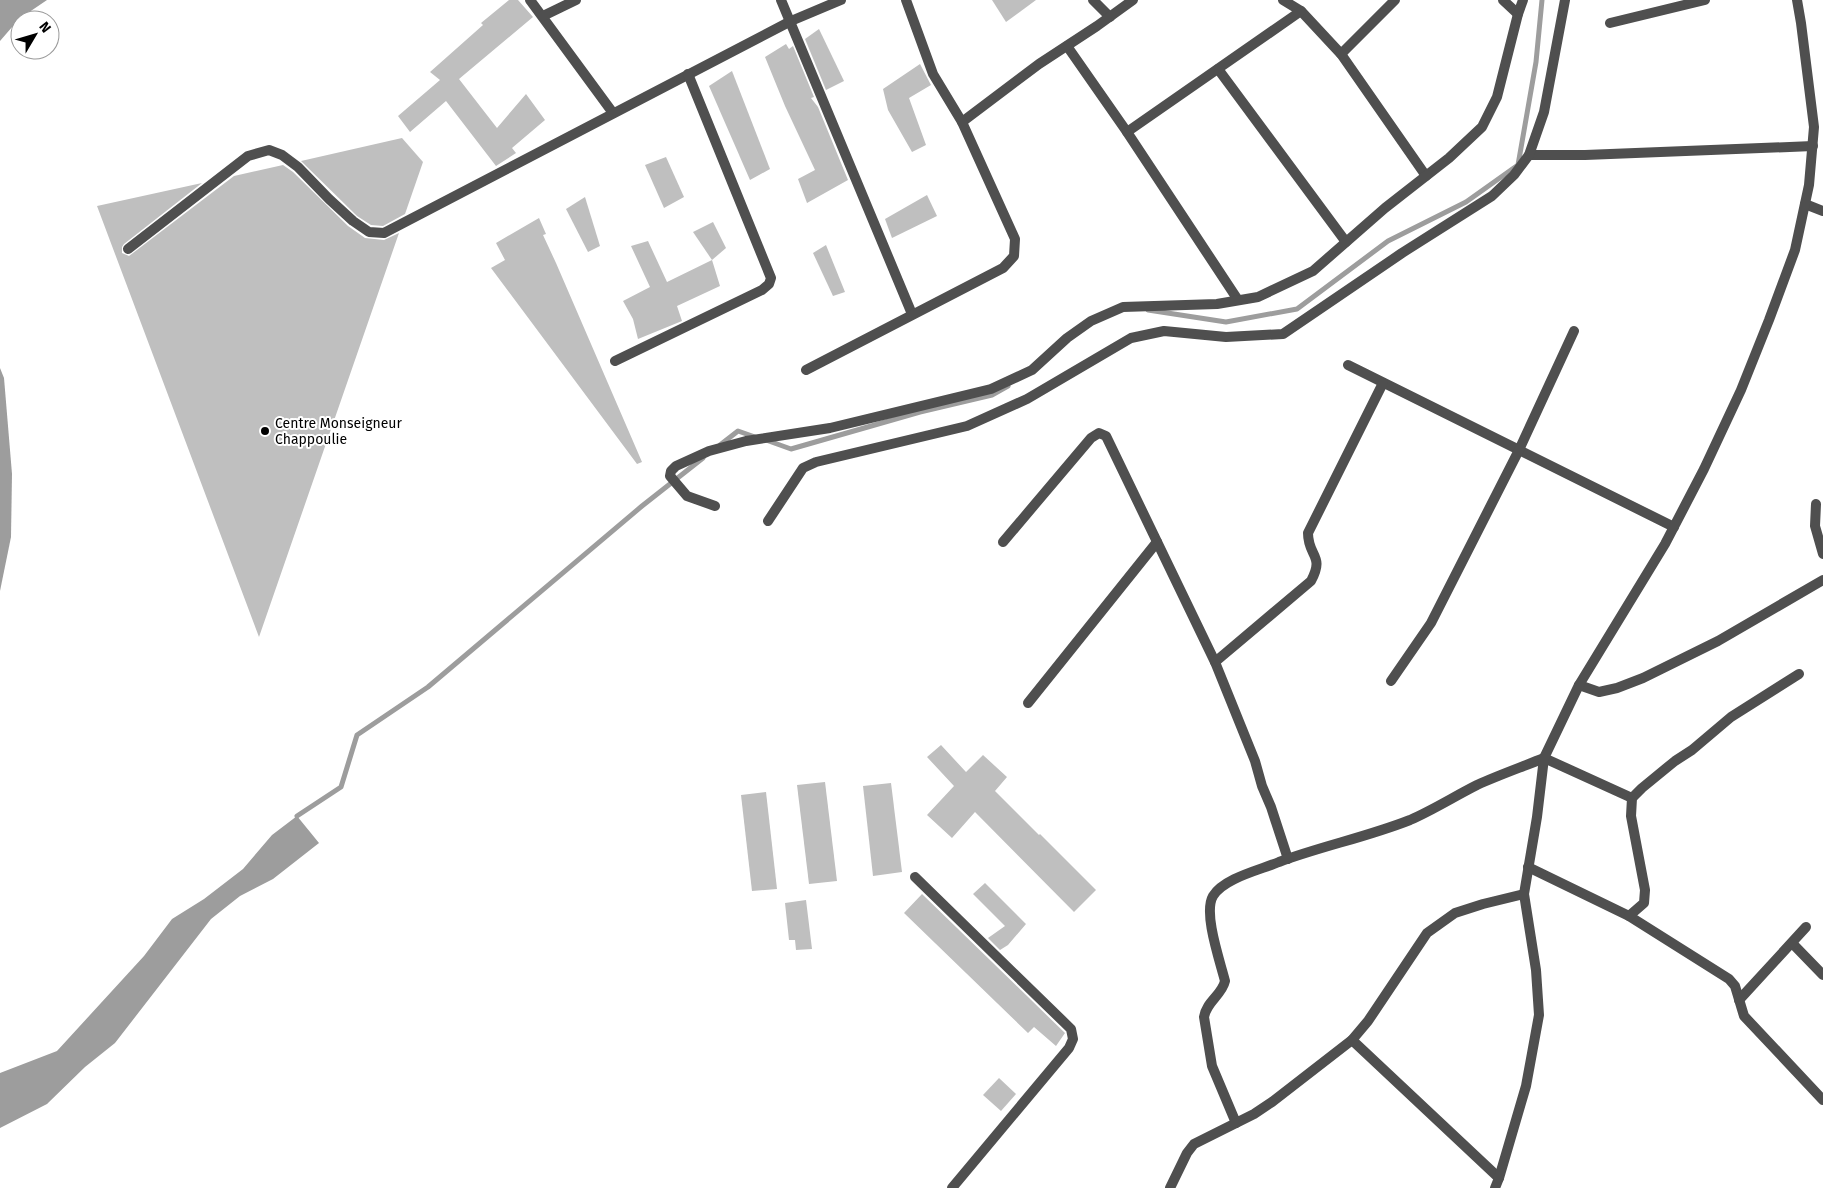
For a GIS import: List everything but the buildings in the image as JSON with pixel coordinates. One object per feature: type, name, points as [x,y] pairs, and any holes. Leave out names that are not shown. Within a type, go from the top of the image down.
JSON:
[{"type":"street","points":[[530,0],[613,113]]},
{"type":"street","points":[[543,16],[576,0]]},
{"type":"street","points":[[781,0],[912,314]]},
{"type":"street","points":[[128,249],[248,156],[269,150],[282,155],[298,167],[353,221],[369,232],[384,233],[791,21],[841,0]]},
{"type":"street","points":[[806,370],[1003,268],[1014,256],[1015,239],[962,122],[933,74],[906,0]]},
{"type":"street","points":[[1093,0],[1110,16]]},
{"type":"street","points":[[962,122],[1039,64],[1134,0]]},
{"type":"street","points":[[1283,0],[1301,12],[1341,54],[1426,176]]},
{"type":"street","points":[[1341,54],[1395,0]]},
{"type":"street","points":[[1503,0],[1518,14]]},
{"type":"street","points":[[715,506],[687,496],[670,476],[671,471],[676,466],[709,451],[746,441],[830,428],[991,389],[1032,370],[1067,338],[1091,322],[1123,308],[1217,304],[1238,300],[1258,296],[1313,271],[1384,208],[1449,158],[1482,127],[1497,97],[1523,0]]},
{"type":"street","points":[[768,521],[803,468],[816,462],[967,426],[1027,399],[1131,338],[1164,331],[1226,337],[1283,334],[1402,253],[1492,196],[1514,175],[1528,155],[1544,112],[1565,0]]},
{"type":"street","points":[[1610,23],[1705,0]]},
{"type":"street","points":[[1495,1188],[1500,1178],[1526,1086],[1539,1015],[1536,970],[1524,894],[1537,817],[1544,758],[1579,685],[1632,601],[1674,527],[1741,390],[1795,250],[1809,185],[1814,127],[1797,0]]},
{"type":"street","points":[[1127,132],[1301,12]]},
{"type":"street","points":[[1067,46],[1127,132],[1238,300]]},
{"type":"street","points":[[1218,69],[1346,242]]},
{"type":"street","points":[[615,360],[762,290],[769,284],[771,278],[688,74]]},
{"type":"street","points":[[1528,155],[1585,155],[1813,146]]},
{"type":"street","points":[[1805,204],[1823,211]]},
{"type":"street","points":[[1391,681],[1431,623],[1519,450],[1574,331]]},
{"type":"street","points":[[1348,365],[1674,527]]},
{"type":"street","points":[[1215,662],[1311,581],[1317,570],[1318,563],[1308,543],[1308,532],[1383,382]]},
{"type":"street","points":[[1003,542],[1091,438],[1099,433],[1106,436],[1215,662],[1254,761],[1288,859]]},
{"type":"street","points":[[1816,504],[1815,526],[1823,554]]},
{"type":"street","points":[[1028,703],[1157,542]]},
{"type":"street","points":[[1579,685],[1599,692],[1617,688],[1643,678],[1718,641],[1823,580]]},
{"type":"street","points":[[1628,916],[1644,903],[1645,890],[1630,816],[1632,798],[1662,771],[1692,750],[1731,717],[1799,674]]},
{"type":"street","points":[[1236,1123],[1212,1066],[1206,1032],[1205,1011],[1224,988],[1225,981],[1211,922],[1209,905],[1220,887],[1231,880],[1288,859],[1411,819],[1479,784],[1544,758],[1632,798]]},
{"type":"street","points":[[1528,867],[1628,916],[1728,979],[1735,986],[1744,1016],[1823,1100]]},
{"type":"street","points":[[915,877],[1071,1029],[1073,1039],[1069,1048],[952,1188]]},
{"type":"street","points":[[1170,1188],[1187,1153],[1194,1144],[1254,1114],[1352,1040],[1368,1021],[1427,933],[1456,913],[1524,894]]},
{"type":"street","points":[[1740,1000],[1806,927]]},
{"type":"street","points":[[1792,943],[1823,975]]},
{"type":"street","points":[[1352,1040],[1500,1178]]},
{"type":"shaded area","points":[[0,0],[47,0],[32,10],[10,10],[10,29],[0,41]]},
{"type":"shaded area","points":[[0,368],[4,378],[12,474],[11,537],[0,591]]},
{"type":"shaded area","points":[[297,816],[319,843],[273,879],[240,896],[211,919],[115,1043],[85,1067],[47,1104],[0,1128],[0,1073],[57,1051],[144,956],[172,919],[204,899],[243,869],[272,835]]},
{"type":"waterway","points":[[1148,310],[1226,322],[1297,309],[1388,241],[1466,202],[1518,165],[1536,62],[1542,0]]},
{"type":"waterway","points":[[766,440],[791,449],[920,412],[992,395],[1008,386]]},
{"type":"waterway","points":[[720,445],[738,431],[755,437]]},
{"type":"waterway","points":[[297,816],[341,787],[357,735],[428,687],[642,506],[703,458]]},
{"type":"place","name":"Centre Monseigneur Chappoulie","points":[[265,431]]}]
